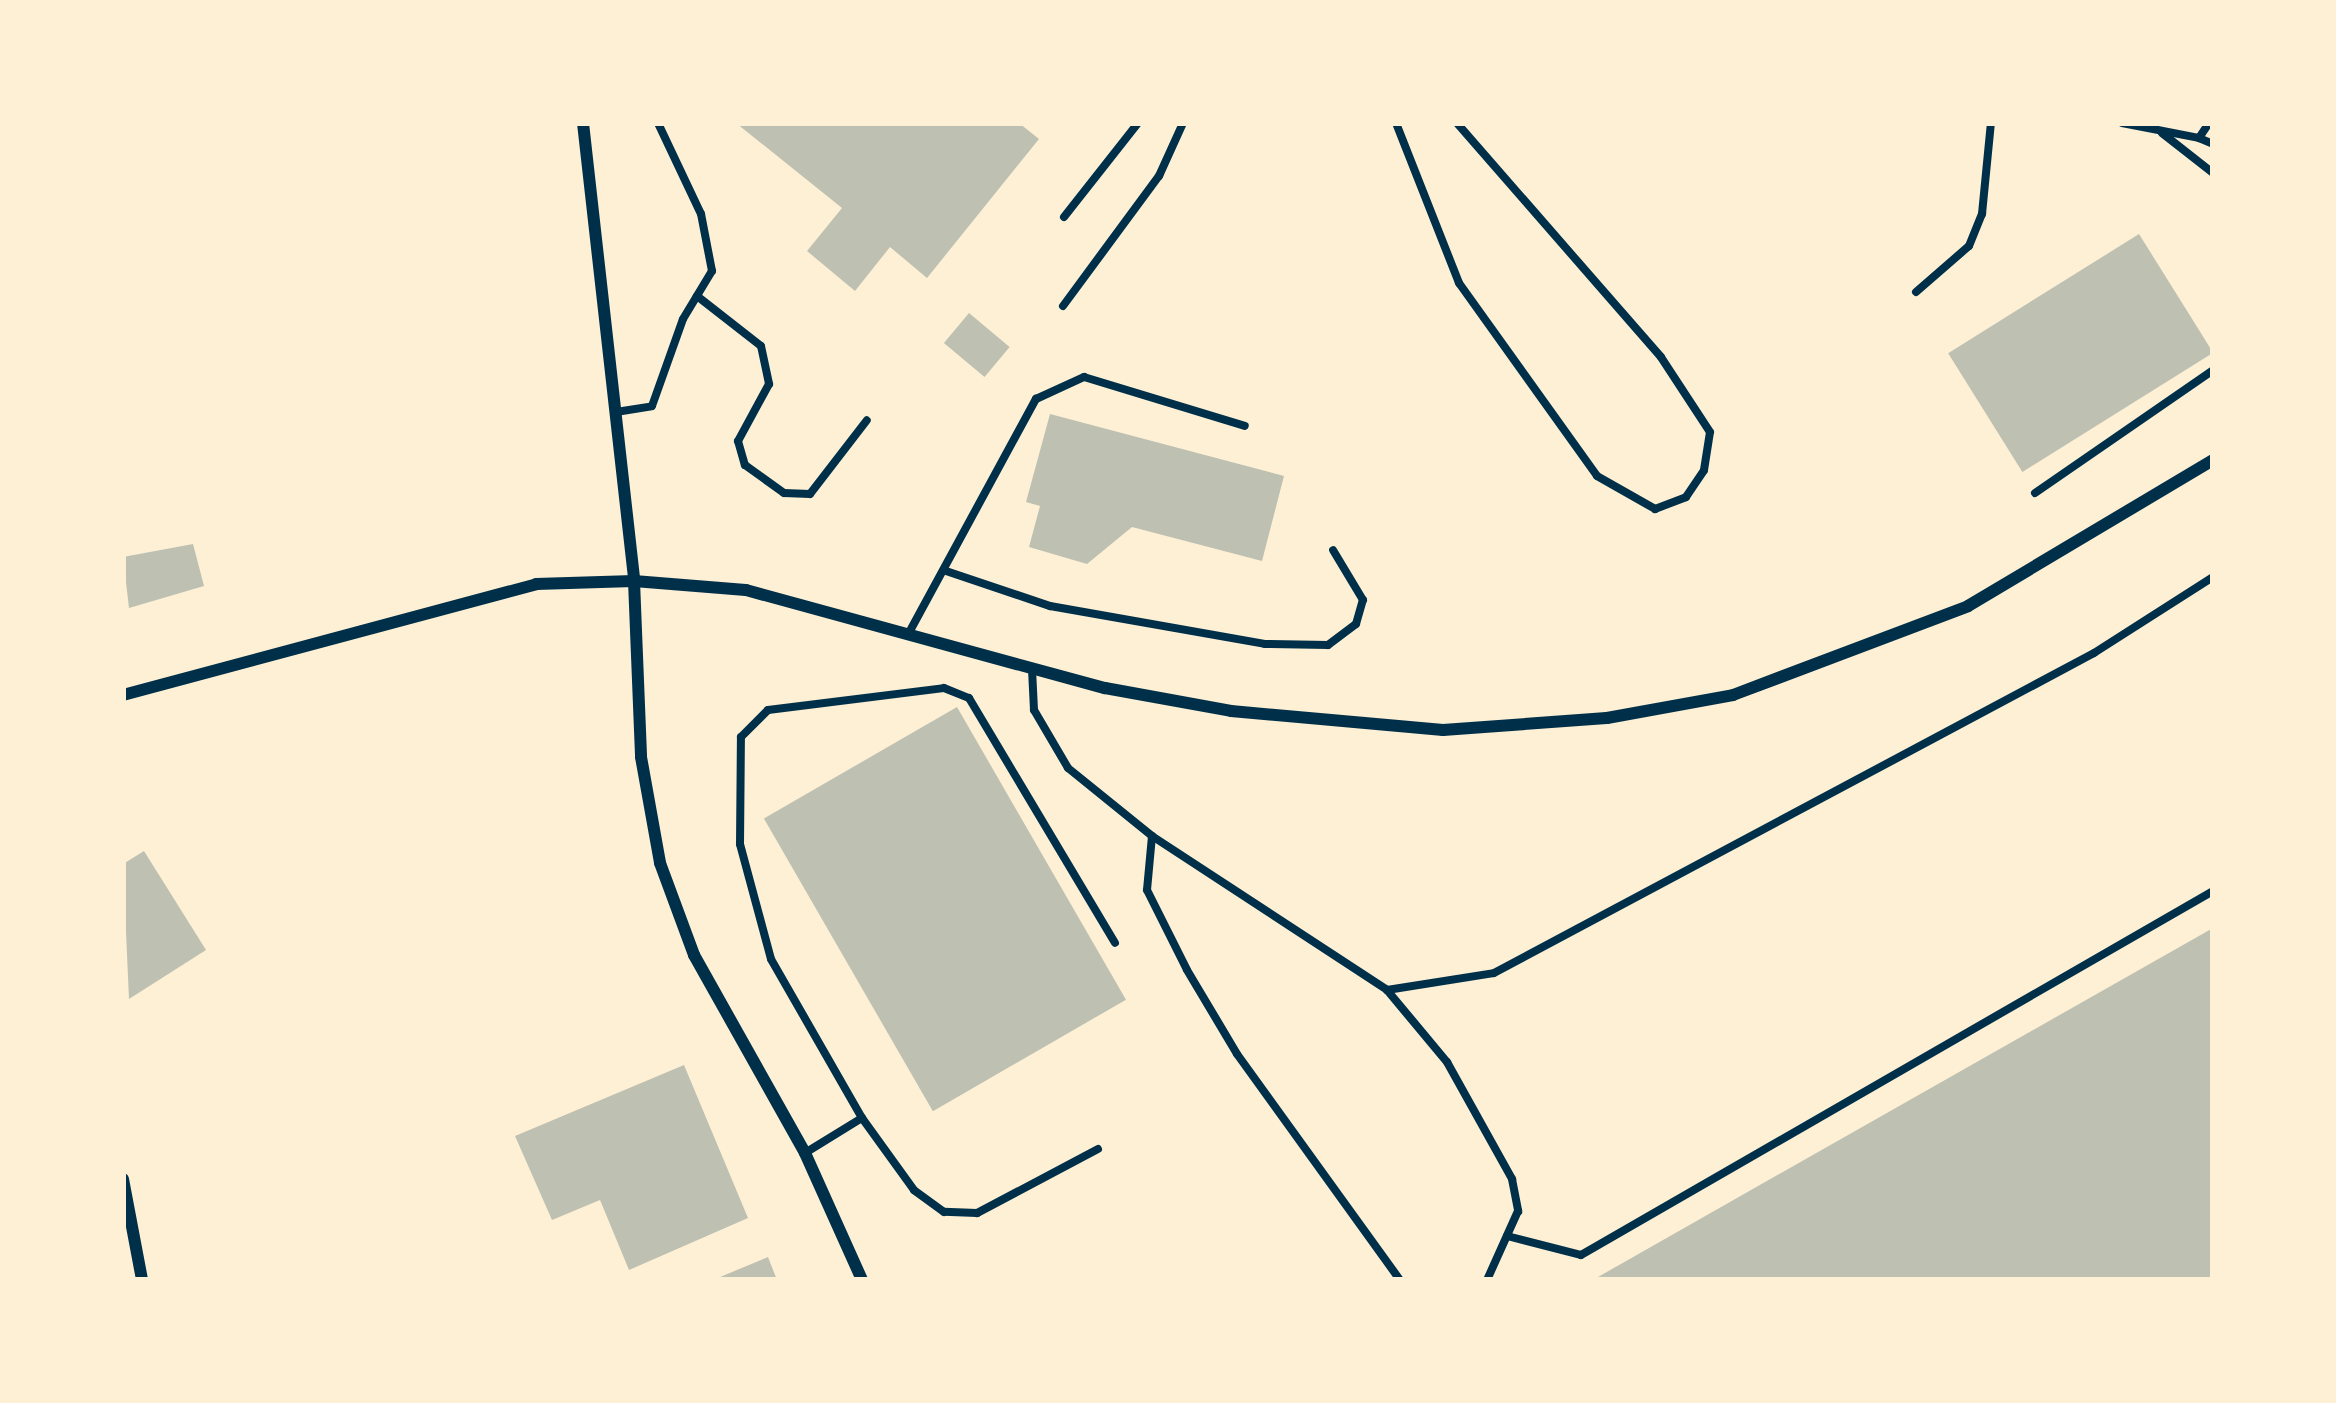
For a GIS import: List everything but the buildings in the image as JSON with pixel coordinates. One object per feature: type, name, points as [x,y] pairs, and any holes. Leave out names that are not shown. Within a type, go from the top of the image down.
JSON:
[{"type":"street","points":[[583,123],[634,581],[641,758],[660,863],[694,955],[805,1153],[862,1280]]},
{"type":"street","points":[[123,694],[363,626],[536,584],[634,581],[746,590],[911,629],[1031,666],[1231,711],[1443,730],[1607,718],[1733,695],[1968,606],[2213,460]]},
{"type":"street","points":[[123,1179],[142,1280]]},
{"type":"lane","points":[[614,412],[652,406],[712,271],[701,214],[658,123]]},
{"type":"lane","points":[[1064,217],[1138,123]]},
{"type":"lane","points":[[1063,307],[1159,176],[1183,123]]},
{"type":"lane","points":[[1396,123],[1459,283],[1597,476],[1655,509],[1686,497],[1704,470],[1710,432],[1661,357],[1457,123]]},
{"type":"lane","points":[[1916,292],[1969,246],[1982,214],[1991,123]]},
{"type":"lane","points":[[2122,123],[2213,144]]},
{"type":"lane","points":[[2199,138],[2209,123]]},
{"type":"lane","points":[[2157,130],[2213,172]]},
{"type":"lane","points":[[697,296],[760,346],[769,384],[738,441],[746,465],[784,493],[810,494],[867,420]]},
{"type":"lane","points":[[2035,494],[2213,370]]},
{"type":"lane","points":[[911,629],[1036,399],[1084,377],[1245,426]]},
{"type":"lane","points":[[946,572],[1050,606],[1265,644],[1328,645],[1356,624],[1363,600],[1333,550]]},
{"type":"lane","points":[[1387,990],[1494,973],[2094,652],[2213,577]]},
{"type":"lane","points":[[1031,666],[1034,710],[1069,768],[1152,836],[1387,990],[1447,1062],[1512,1179],[1518,1211],[1487,1280]]},
{"type":"lane","points":[[1098,1150],[977,1213],[944,1212],[914,1190],[862,1118],[771,959],[740,844],[741,737],[769,710],[944,688],[969,698],[1115,943]]},
{"type":"lane","points":[[1152,836],[1147,890],[1187,970],[1237,1054],[1400,1280]]},
{"type":"lane","points":[[1507,1236],[1581,1256],[2213,891]]},
{"type":"lane","points":[[805,1153],[862,1118]]}]
